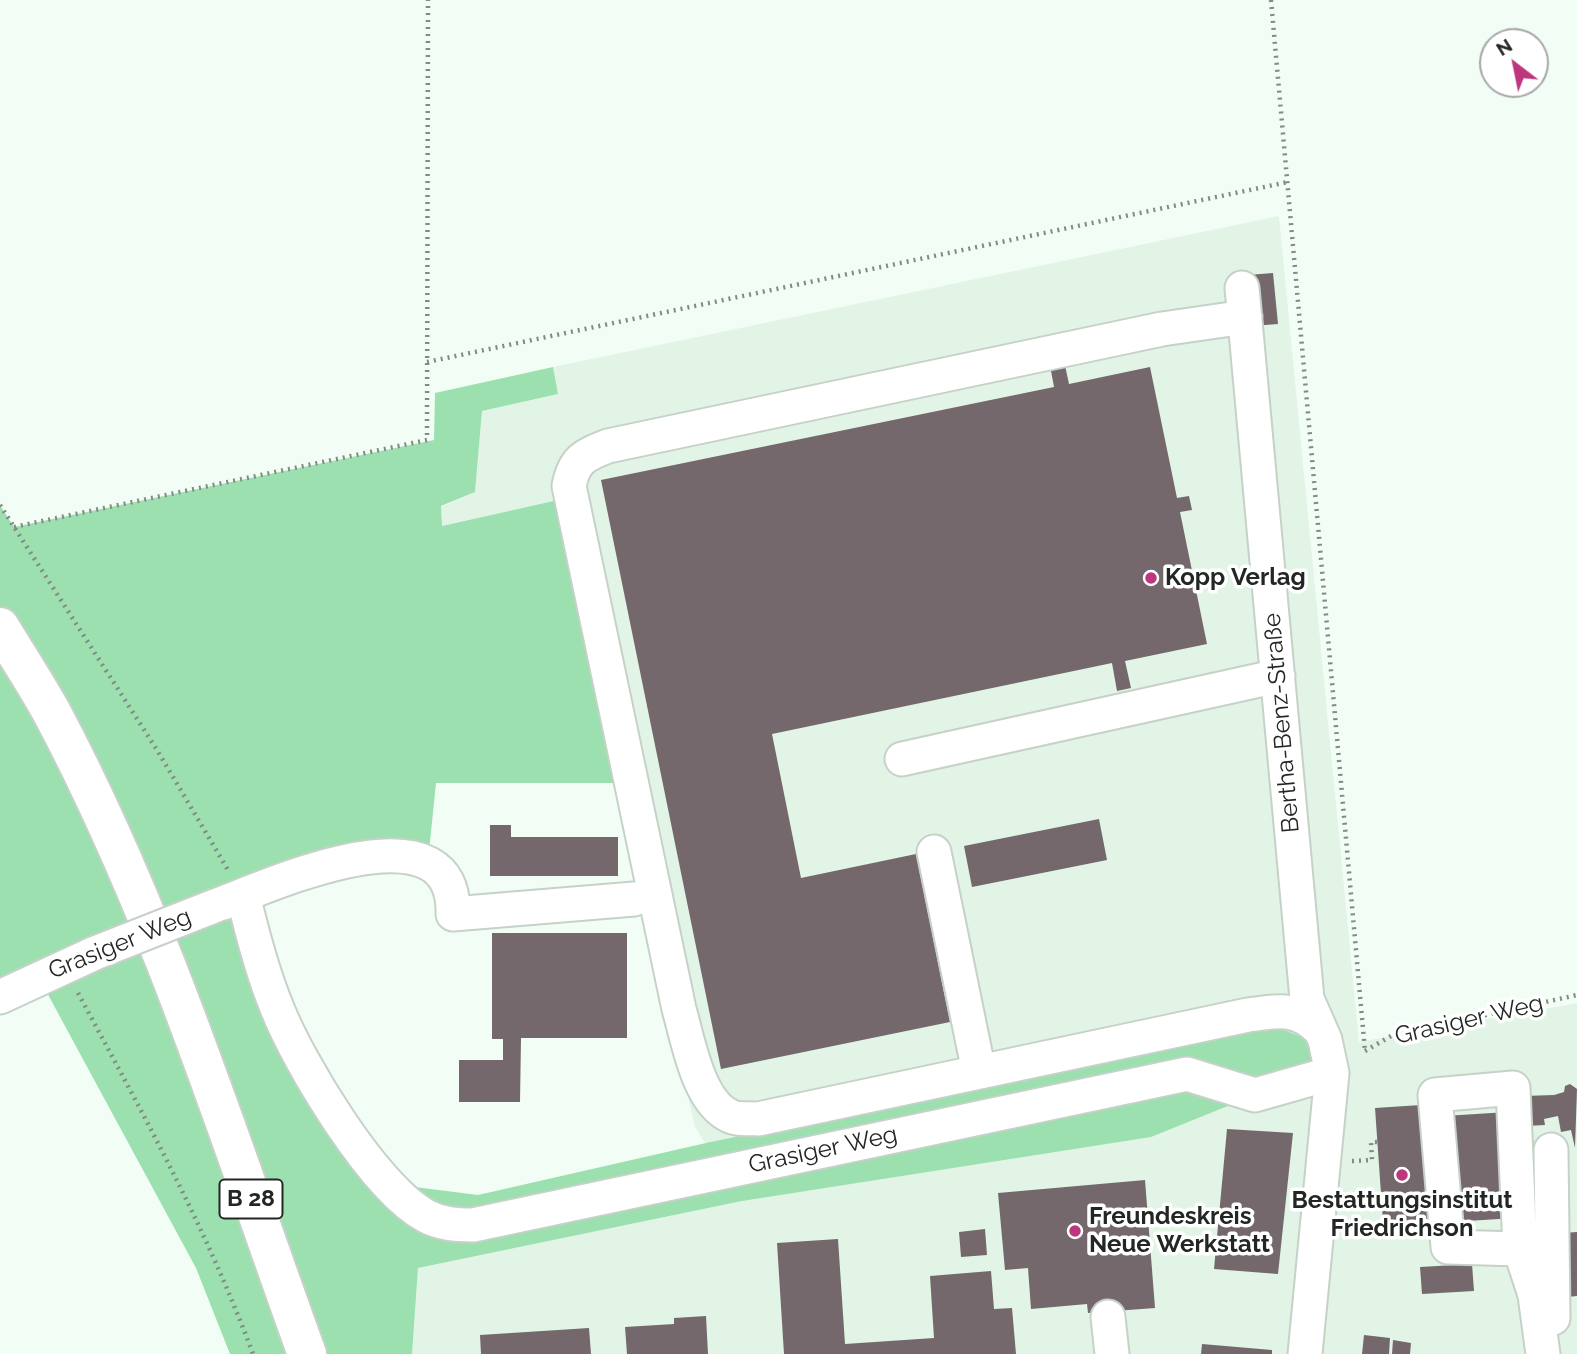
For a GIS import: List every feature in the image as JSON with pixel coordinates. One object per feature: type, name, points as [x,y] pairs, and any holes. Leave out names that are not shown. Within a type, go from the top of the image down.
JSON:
[{"type":"main road","name":"B 28","points":[[0,627],[51,712],[135,891],[195,1044],[307,1354]]},
{"type":"street","name":"Bertha-Benz-Straße","points":[[979,1072],[758,1119],[730,1116],[710,1098],[698,1075],[676,996],[569,486],[573,468],[588,454],[608,446],[1162,329],[1243,303],[1307,999],[1320,1030],[1332,1073],[1306,1354]]},
{"type":"street","points":[[902,759],[1278,676]]},
{"type":"street","points":[[934,852],[979,1072],[1282,1011],[1307,1016],[1320,1030]]},
{"type":"street","name":"Grasiger Weg","points":[[0,997],[95,953],[230,900],[310,871],[376,855],[418,856],[444,873],[454,893],[453,914],[634,899]]},
{"type":"street","name":"Grasiger Weg","points":[[230,900],[277,1009],[325,1102],[372,1163],[411,1205],[423,1214],[452,1224],[472,1225],[1187,1074],[1255,1095],[1332,1073]]},
{"type":"street","points":[[1520,1249],[1448,1247],[1435,1095],[1513,1088],[1520,1249],[1535,1295],[1541,1338]]},
{"type":"street","points":[[1541,1338],[1553,1320],[1551,1150]]},
{"type":"street","points":[[1108,1317],[1112,1354]]},
{"type":"path","points":[[14,527],[427,440],[428,0]]},
{"type":"path","points":[[1271,0],[1365,1051]]},
{"type":"path","points":[[427,362],[1288,182]]},
{"type":"path","points":[[0,505],[156,750],[230,900]]},
{"type":"path","points":[[63,967],[186,1194],[226,1281],[253,1354]]},
{"type":"path","name":"Grasiger Weg","points":[[1332,1073],[1391,1036],[1577,995]]},
{"type":"shaded area","points":[[1279,216],[1359,1042],[1577,1003],[1577,1354],[412,1354],[418,1268],[742,1201],[695,1127],[616,783],[558,500],[442,526],[441,507],[475,492],[482,411],[558,394],[553,367]]},
{"type":"green space","points":[[553,367],[558,394],[482,411],[475,492],[441,506],[442,526],[558,500],[616,783],[436,783],[428,861],[243,895],[255,942],[391,1184],[478,1195],[706,1143],[1274,1026],[1302,1037],[1332,1073],[1255,1095],[1151,1137],[742,1201],[418,1268],[412,1354],[230,1354],[196,1268],[39,978],[0,997],[0,505],[14,527],[434,440],[435,393]]},
{"type":"building","points":[[1273,273],[1278,324],[1252,326],[1248,275]]},
{"type":"building","points":[[1063,356],[1069,384],[1150,367],[1177,498],[1189,496],[1192,510],[1180,512],[1207,644],[1125,661],[1131,688],[1117,691],[1112,663],[772,734],[801,878],[916,854],[950,1022],[721,1069],[601,480],[1054,387],[1049,360]]},
{"type":"building","points":[[1099,819],[1107,860],[972,887],[964,846]]},
{"type":"building","points":[[490,825],[511,825],[511,837],[618,837],[618,876],[490,876]]},
{"type":"building","points":[[492,933],[627,933],[627,1038],[521,1038],[520,1102],[459,1102],[459,1060],[503,1060],[503,1039],[492,1039]]},
{"type":"building","points":[[1570,1084],[1577,1089],[1575,1148],[1571,1130],[1561,1132],[1558,1116],[1544,1119],[1545,1125],[1526,1126],[1523,1096],[1554,1095],[1564,1092],[1565,1086]]},
{"type":"building","points":[[1421,1105],[1429,1219],[1383,1222],[1375,1108]]},
{"type":"building","points":[[1508,1112],[1515,1218],[1451,1222],[1444,1116]]},
{"type":"building","points":[[1227,1129],[1293,1133],[1278,1274],[1214,1269]]},
{"type":"building","name":"Freundeskreis Neue Werkstatt","points":[[1145,1180],[1155,1308],[1088,1313],[1087,1304],[1031,1309],[1028,1268],[1005,1270],[998,1193]]},
{"type":"building","points":[[985,1229],[987,1255],[961,1257],[959,1232]]},
{"type":"building","points":[[1577,1232],[1577,1296],[1567,1297],[1563,1233]]},
{"type":"building","points":[[838,1239],[845,1344],[934,1338],[930,1276],[991,1271],[994,1309],[1012,1308],[1016,1354],[784,1354],[777,1243]]},
{"type":"building","points":[[1472,1264],[1474,1291],[1422,1294],[1420,1267]]},
{"type":"building","points":[[706,1316],[708,1354],[627,1354],[625,1327],[674,1324],[674,1318]]},
{"type":"building","points":[[589,1328],[591,1354],[481,1354],[480,1335]]},
{"type":"building","points":[[1364,1335],[1390,1338],[1389,1354],[1362,1354]]},
{"type":"building","points":[[1393,1340],[1411,1343],[1410,1354],[1392,1354]]},
{"type":"building","points":[[1202,1344],[1272,1350],[1272,1354],[1201,1354]]},
{"type":"place","name":"Kopp Verlag","points":[[1151,578]]},
{"type":"place","name":"Bestattungsinstitut Friedrichson","points":[[1402,1175]]},
{"type":"place","name":"Freundeskreis Neue Werkstatt","points":[[1075,1231]]}]
